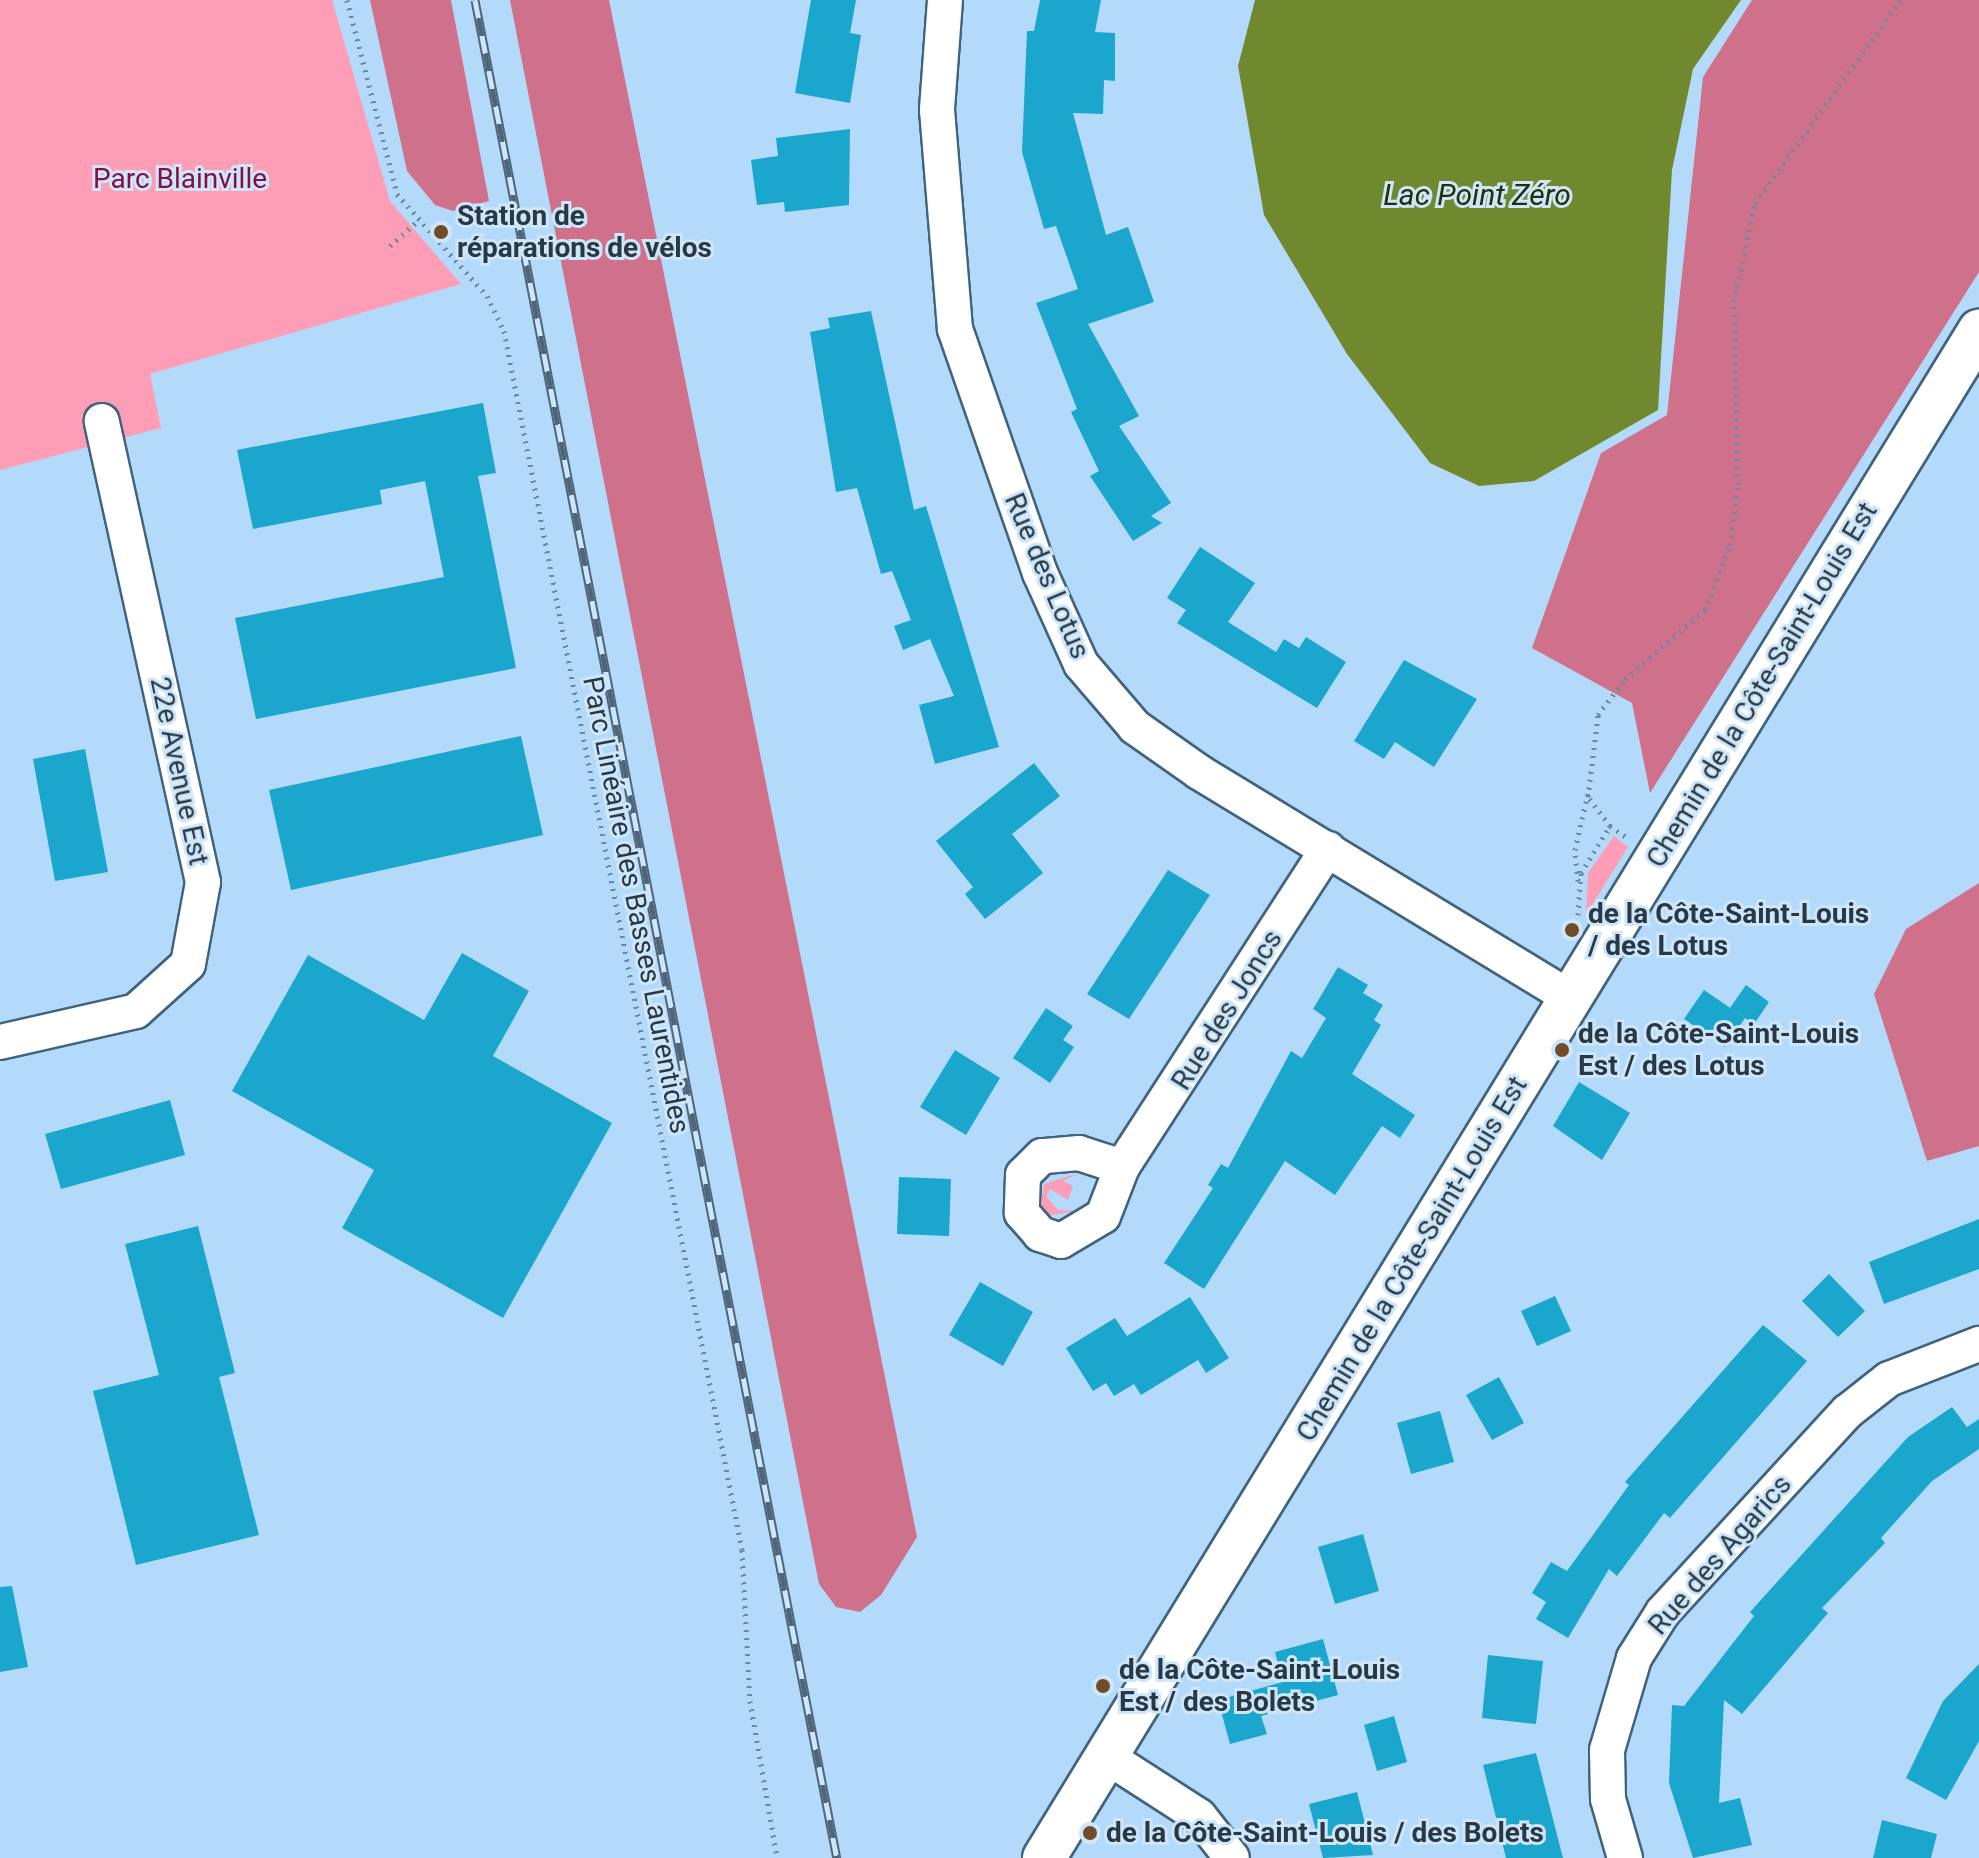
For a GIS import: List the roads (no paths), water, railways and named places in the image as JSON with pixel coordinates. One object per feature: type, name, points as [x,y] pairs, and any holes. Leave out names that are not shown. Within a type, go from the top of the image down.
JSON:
[{"type":"street","name":"Rue des Lotus","points":[[945,0],[937,110],[955,329],[1040,573],[1081,664],[1135,727],[1570,998]]},
{"type":"street","name":"Chemin de la Côte-Saint-Louis Est","points":[[1044,1858],[1109,1758],[1979,331]]},
{"type":"street","name":"22e Avenue Est","points":[[0,1042],[136,1011],[188,964],[202,890],[102,421]]},
{"type":"street","name":"Rue des Joncs","points":[[1122,1167],[1328,849]]},
{"type":"street","name":"Rue des Agarics","points":[[1625,1858],[1608,1799],[1607,1750],[1634,1658],[1663,1612],[1847,1412],[1889,1379],[1979,1344]]},
{"type":"street","points":[[1109,1758],[1199,1816],[1232,1858]]},
{"type":"water","name":"Lac Point Zéro","points":[[1255,0],[1741,0],[1693,69],[1672,170],[1658,410],[1534,481],[1479,486],[1430,463],[1347,354],[1264,215],[1238,66]]},
{"type":"railway","points":[[475,0],[837,1858]]},
{"type":"place","name":"Station de réparations de vélos","points":[[441,232]]},
{"type":"place","name":"de la Côte-Saint-Louis / des Lotus","points":[[1572,930]]},
{"type":"place","name":"de la Côte-Saint-Louis Est / des Lotus","points":[[1562,1050]]},
{"type":"place","name":"de la Côte-Saint-Louis Est / des Bolets","points":[[1103,1686]]},
{"type":"place","name":"de la Côte-Saint-Louis / des Bolets","points":[[1090,1833]]},
{"type":"park label","name":"Parc Blainville","points":[[180,179]]}]
